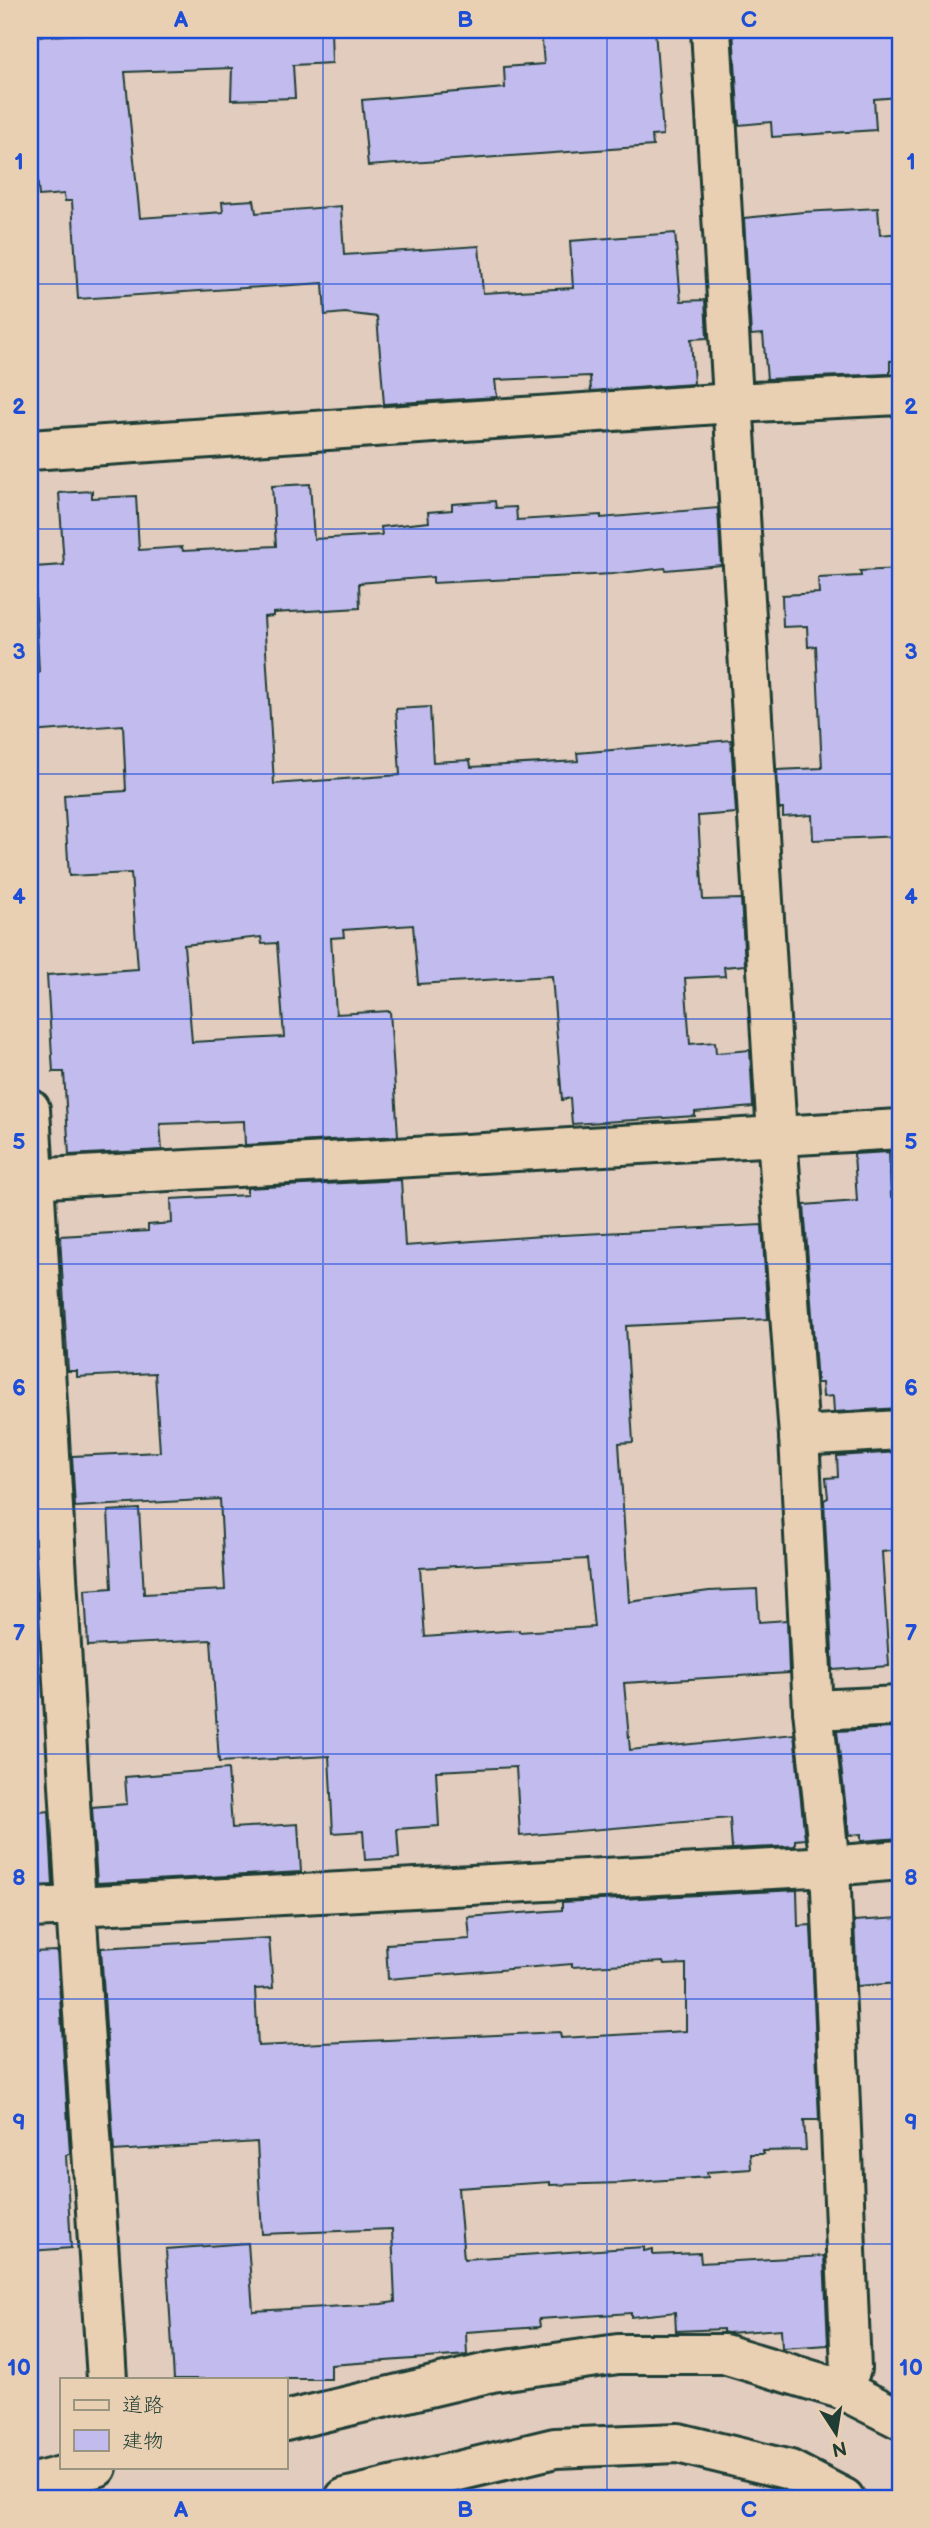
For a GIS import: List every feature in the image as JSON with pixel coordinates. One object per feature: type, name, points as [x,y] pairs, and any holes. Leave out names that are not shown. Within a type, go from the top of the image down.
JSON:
[{"type":"street","points":[[711,30],[778,1136],[799,1436],[813,1710],[830,1866],[851,2369],[841,2389]]},
{"type":"street","points":[[30,450],[733,403],[900,395]]},
{"type":"street","points":[[30,1109],[76,1906],[107,2378]]},
{"type":"street","points":[[32,1179],[900,1129]]},
{"type":"street","points":[[799,1436],[900,1430]]},
{"type":"street","points":[[813,1710],[900,1706]]},
{"type":"street","points":[[30,1909],[900,1860]]},
{"type":"street","points":[[287,2421],[492,2372],[618,2354],[724,2354],[841,2389],[900,2419]]},
{"type":"street","points":[[345,2498],[555,2448],[678,2443],[790,2470],[844,2498]]},
{"type":"street","points":[[30,2484],[93,2468]]},
{"type":"building","points":[[160,30],[331,30],[332,63],[293,65],[295,98],[231,100],[232,68],[125,72],[140,218],[223,212],[222,202],[254,200],[256,213],[341,206],[344,255],[479,246],[483,293],[573,288],[570,241],[675,233],[681,301],[705,300],[707,338],[691,339],[694,384],[591,391],[590,376],[495,380],[497,397],[384,404],[377,317],[345,313],[325,315],[323,283],[78,299],[72,201],[65,201],[64,194],[39,196],[30,104],[30,37]]},
{"type":"building","points":[[541,30],[655,30],[663,135],[652,136],[653,146],[368,166],[362,100],[505,88],[504,67],[544,64]]},
{"type":"building","points":[[733,30],[900,30],[899,97],[874,99],[876,130],[772,137],[771,122],[739,125]]},
{"type":"building","points":[[878,208],[880,235],[900,233],[900,360],[890,361],[890,374],[767,379],[763,334],[751,335],[744,218]]},
{"type":"building","points":[[310,484],[314,539],[382,535],[381,527],[429,522],[428,512],[452,510],[452,504],[495,501],[496,508],[516,507],[517,520],[601,515],[601,518],[718,508],[721,565],[612,574],[433,583],[433,577],[359,583],[360,608],[273,613],[273,616],[264,617],[274,784],[400,775],[396,709],[430,707],[433,762],[470,760],[471,767],[578,761],[577,753],[731,740],[736,813],[698,816],[703,900],[741,899],[745,965],[724,967],[725,976],[685,978],[690,1044],[715,1042],[716,1053],[750,1050],[753,1107],[695,1112],[695,1116],[572,1124],[570,1098],[562,1100],[552,976],[418,984],[413,925],[343,930],[344,937],[331,938],[336,1014],[390,1011],[398,1136],[245,1145],[244,1121],[160,1124],[162,1150],[69,1155],[64,1072],[53,1072],[47,975],[138,969],[131,873],[69,876],[64,795],[126,791],[123,725],[30,732],[30,673],[39,672],[34,567],[64,565],[59,493],[92,491],[92,498],[136,496],[139,550],[182,547],[183,551],[276,546],[272,486]],"holes":[[[261,937],[262,944],[277,943],[284,1037],[192,1042],[184,945]]]},
{"type":"building","points":[[900,569],[900,836],[813,840],[812,815],[783,817],[783,809],[779,809],[777,770],[822,768],[816,646],[808,647],[807,626],[783,627],[782,595],[819,593],[818,578],[861,576],[860,571]]},
{"type":"building","points":[[889,1152],[891,1197],[900,1196],[900,1408],[834,1412],[833,1396],[823,1397],[822,1383],[817,1383],[804,1205],[857,1201],[854,1154]]},
{"type":"building","points":[[401,1180],[405,1246],[762,1225],[768,1319],[626,1326],[633,1442],[619,1443],[629,1602],[709,1591],[757,1589],[759,1622],[787,1620],[789,1673],[624,1683],[630,1750],[794,1734],[805,1839],[795,1840],[795,1846],[732,1849],[730,1818],[520,1836],[516,1767],[436,1771],[439,1826],[397,1829],[399,1858],[365,1860],[363,1831],[333,1833],[329,1756],[219,1762],[211,1640],[88,1646],[85,1590],[112,1588],[108,1511],[139,1509],[144,1594],[225,1590],[220,1499],[75,1507],[72,1456],[160,1452],[155,1373],[77,1377],[77,1371],[68,1371],[60,1236],[148,1231],[148,1225],[172,1223],[171,1199],[247,1195],[247,1188]],"holes":[[[587,1559],[594,1627],[425,1637],[420,1568]]]},
{"type":"building","points":[[900,1452],[900,1550],[882,1552],[889,1666],[833,1670],[824,1500],[828,1498],[826,1478],[838,1477],[837,1456]]},
{"type":"building","points":[[892,1728],[893,1738],[900,1737],[900,1838],[861,1841],[861,1834],[849,1835],[837,1731]]},
{"type":"building","points":[[228,1769],[232,1828],[298,1824],[301,1872],[97,1883],[92,1807],[127,1804],[125,1777]]},
{"type":"building","points":[[49,1811],[53,1885],[30,1886],[30,1813]]},
{"type":"building","points":[[797,1890],[798,1926],[811,1925],[819,2120],[804,2120],[806,2150],[750,2154],[751,2169],[707,2172],[708,2177],[622,2183],[550,2185],[550,2182],[458,2188],[464,2259],[644,2247],[644,2251],[653,2249],[653,2255],[700,2253],[701,2263],[824,2256],[828,2345],[782,2348],[781,2329],[727,2333],[723,2332],[723,2329],[676,2331],[675,2312],[631,2317],[631,2313],[539,2319],[540,2327],[466,2332],[467,2355],[331,2365],[331,2379],[174,2378],[166,2249],[248,2243],[253,2311],[382,2304],[395,2302],[392,2229],[262,2234],[257,2142],[114,2151],[101,1948],[269,1938],[273,1988],[255,1989],[258,2046],[560,2032],[561,2038],[686,2031],[686,1964],[664,1965],[663,1962],[572,1967],[572,1964],[388,1979],[386,1944],[470,1939],[468,1917],[562,1910],[562,1902]]},
{"type":"building","points":[[900,1918],[900,1983],[857,1986],[854,1921]]},
{"type":"building","points":[[57,1951],[70,2154],[66,2155],[71,2248],[30,2251],[30,1952]]}]
